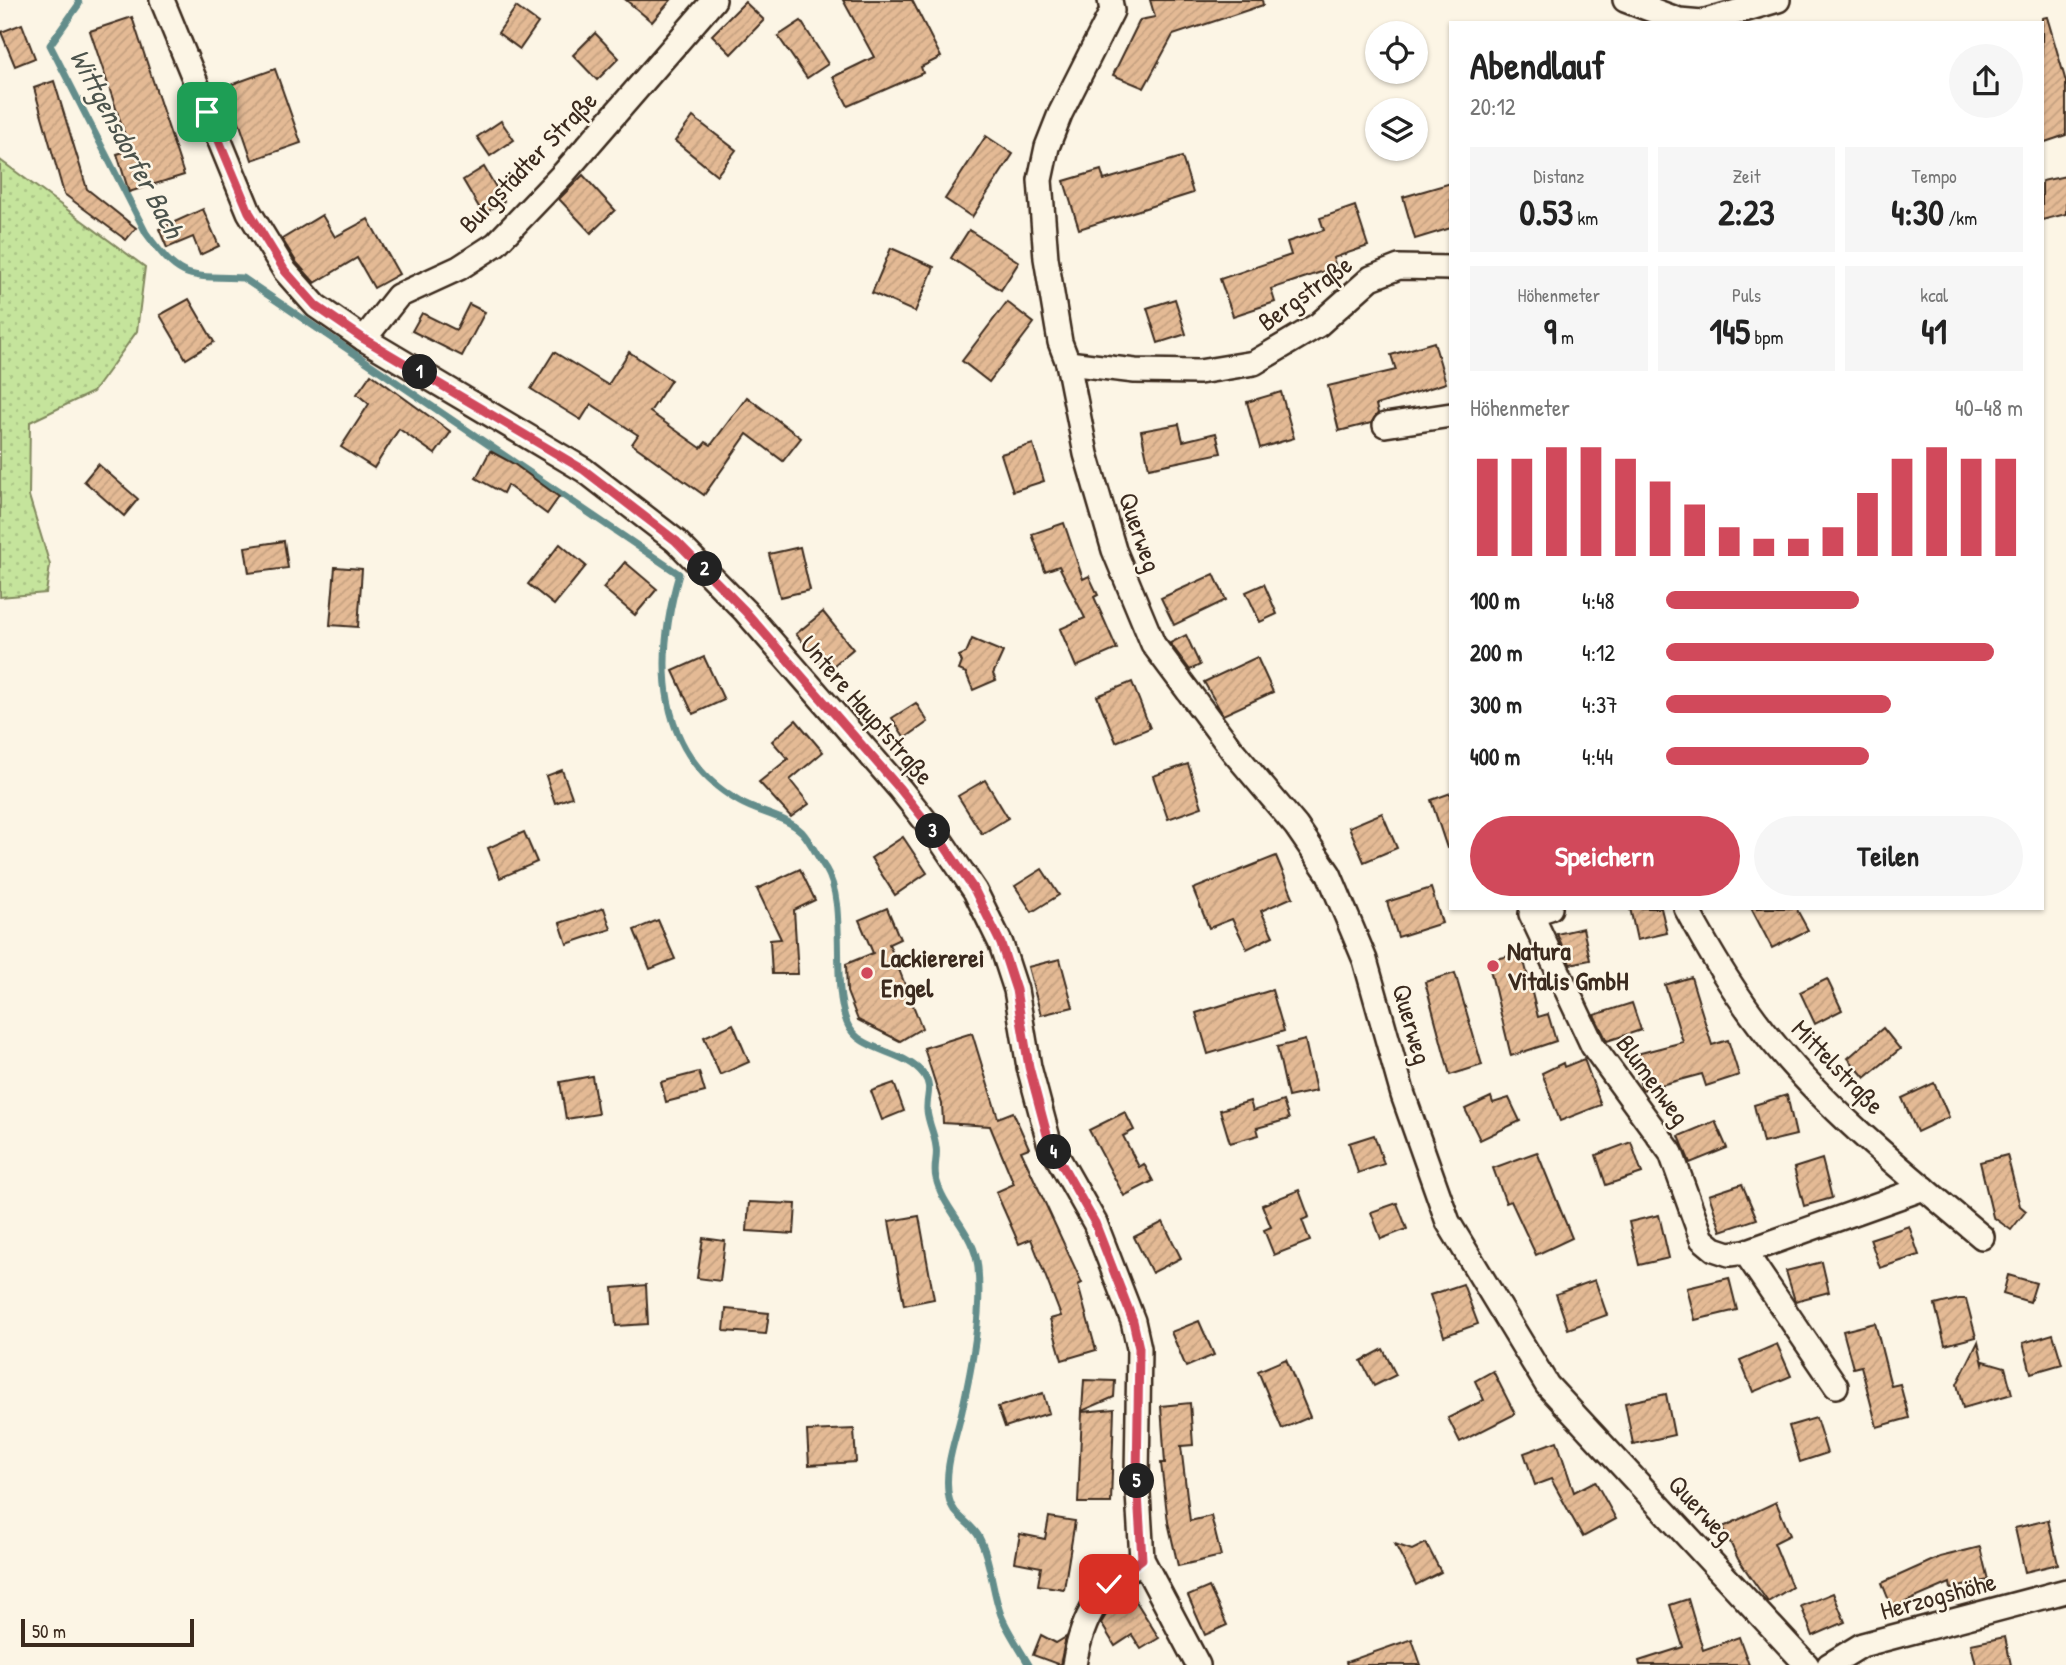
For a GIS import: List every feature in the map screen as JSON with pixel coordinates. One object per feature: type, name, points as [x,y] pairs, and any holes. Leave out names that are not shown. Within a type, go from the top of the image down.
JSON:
[{"type":"street","name":"Untere Hauptstraße","points":[[162,0],[185,51],[230,172],[265,241],[285,271],[316,306],[364,339],[584,470],[676,541],[745,611],[900,789],[939,838],[975,891],[1001,944],[1016,990],[1029,1067],[1049,1142],[1095,1223],[1133,1321],[1139,1348],[1137,1477],[1142,1559],[1198,1665]]},
{"type":"street","name":"Burgstädter Straße","points":[[364,339],[398,296],[459,268],[496,244],[564,173],[714,0]]},
{"type":"street","name":"Querweg","points":[[1110,0],[1112,10],[1060,114],[1047,147],[1040,180],[1046,258],[1086,454],[1111,538],[1153,644],[1232,750],[1296,826],[1329,874],[1365,960],[1402,1095],[1448,1223],[1547,1385],[1807,1665]]},
{"type":"street","points":[[1625,0],[1679,20],[1690,21]]},
{"type":"street","points":[[1705,21],[1778,0]]},
{"type":"street","name":"Bergstraße","points":[[1064,352],[1135,371],[1199,372],[1254,363],[1318,325],[1371,278],[1398,267],[1449,268]]},
{"type":"street","points":[[1385,425],[1449,415]]},
{"type":"street","name":"Blumenweg","points":[[1537,910],[1593,1046],[1671,1153],[1702,1239],[1714,1249],[1729,1254],[1745,1252],[1924,1188]]},
{"type":"street","name":"Mittelstraße","points":[[1687,910],[1714,958],[1777,1047],[1811,1084],[1924,1188],[1982,1237]]},
{"type":"street","points":[[1745,1252],[1836,1386]]},
{"type":"street","points":[[1074,1665],[1084,1626],[1094,1602],[1109,1584],[1142,1559]]},
{"type":"street","name":"Herzogshöhe","points":[[1829,1665],[1862,1645],[2066,1591]]},
{"type":"green space","points":[[0,160],[145,267],[137,331],[93,392],[30,422],[29,496],[50,565],[46,593],[0,597]]},
{"type":"building","points":[[626,0],[671,0],[652,22]]},
{"type":"building","points":[[843,0],[912,0],[941,57],[921,67],[923,73],[848,106],[833,77],[874,57]]},
{"type":"building","points":[[1150,0],[1262,0],[1263,5],[1173,35],[1144,88],[1113,75],[1140,20],[1155,17]]},
{"type":"building","points":[[745,2],[764,20],[731,54],[712,35]]},
{"type":"building","points":[[516,7],[538,23],[520,49],[498,33]]},
{"type":"building","points":[[132,17],[184,175],[129,192],[117,154],[130,150],[90,31]]},
{"type":"building","points":[[2047,17],[2066,82],[2066,135],[2044,142],[2044,21],[2042,18]]},
{"type":"building","points":[[801,21],[828,64],[807,78],[778,36]]},
{"type":"building","points":[[22,24],[35,58],[15,66],[1,32]]},
{"type":"building","points":[[595,33],[619,58],[597,80],[573,55]]},
{"type":"building","points":[[275,69],[301,143],[252,160],[227,86]]},
{"type":"building","points":[[54,81],[87,189],[136,228],[126,240],[64,194],[34,88]]},
{"type":"building","points":[[693,117],[736,150],[717,175],[675,141]]},
{"type":"building","points":[[501,121],[514,140],[490,156],[477,137]]},
{"type":"building","points":[[986,136],[1013,154],[972,217],[945,199]]},
{"type":"building","points":[[1182,157],[1193,193],[1079,229],[1064,181],[1101,170],[1104,180]]},
{"type":"building","points":[[484,167],[504,201],[483,214],[463,180]]},
{"type":"building","points":[[583,175],[615,210],[591,233],[559,199]]},
{"type":"building","points":[[2066,176],[2066,214],[2044,220],[2044,181]]},
{"type":"building","points":[[1449,184],[1449,229],[1415,239],[1403,197]]},
{"type":"building","points":[[1355,206],[1368,246],[1333,258],[1336,267],[1271,289],[1275,302],[1233,316],[1220,279],[1291,255],[1287,242],[1324,230],[1320,218]]},
{"type":"building","points":[[203,209],[219,246],[200,255],[193,237],[167,248],[159,229]]},
{"type":"building","points":[[322,215],[335,237],[368,219],[399,274],[374,288],[357,258],[315,283],[297,263],[282,239]]},
{"type":"building","points":[[969,230],[1019,262],[1001,290],[951,258]]},
{"type":"building","points":[[891,248],[934,267],[915,312],[872,293]]},
{"type":"building","points":[[189,299],[214,342],[186,359],[160,315]]},
{"type":"building","points":[[1175,299],[1186,334],[1158,343],[1147,308]]},
{"type":"building","points":[[1007,302],[1034,323],[989,382],[962,361]]},
{"type":"building","points":[[469,304],[485,312],[462,356],[412,331],[422,313],[456,330]]},
{"type":"building","points":[[1434,342],[1446,383],[1376,405],[1378,413],[1371,423],[1339,431],[1328,386],[1396,370],[1391,355]]},
{"type":"building","points":[[554,352],[608,385],[629,352],[671,380],[650,412],[701,448],[706,442],[711,445],[747,397],[801,438],[783,461],[747,434],[704,495],[632,444],[638,435],[591,404],[581,420],[531,389]]},
{"type":"building","points":[[371,374],[451,432],[435,454],[399,429],[374,468],[341,447],[369,404],[357,394]]},
{"type":"building","points":[[1281,392],[1294,438],[1260,448],[1247,402]]},
{"type":"building","points":[[1179,424],[1183,441],[1216,433],[1221,453],[1149,468],[1141,431]]},
{"type":"building","points":[[1033,444],[1044,481],[1013,491],[1001,454]]},
{"type":"building","points":[[490,451],[514,464],[559,497],[547,514],[507,485],[503,493],[476,478]]},
{"type":"building","points":[[98,464],[138,499],[124,516],[84,481]]},
{"type":"building","points":[[1064,523],[1083,579],[1089,576],[1098,595],[1094,597],[1117,649],[1076,667],[1060,629],[1085,618],[1059,566],[1045,571],[1032,534]]},
{"type":"building","points":[[284,541],[288,568],[249,573],[245,547]]},
{"type":"building","points":[[560,544],[586,566],[554,605],[528,584]]},
{"type":"building","points":[[800,547],[810,590],[780,597],[769,554]]},
{"type":"building","points":[[625,562],[657,589],[635,615],[603,588]]},
{"type":"building","points":[[335,567],[362,569],[358,627],[330,625]]},
{"type":"building","points":[[1214,574],[1226,600],[1174,625],[1161,598]]},
{"type":"building","points":[[1264,584],[1277,614],[1260,622],[1246,592]]},
{"type":"building","points":[[823,612],[853,649],[827,671],[796,634]]},
{"type":"building","points":[[1186,635],[1200,665],[1190,670],[1170,643]]},
{"type":"building","points":[[972,639],[1003,652],[993,674],[996,680],[973,690],[966,673],[959,670],[962,662],[959,656],[966,653]]},
{"type":"building","points":[[704,657],[724,700],[693,714],[673,671]]},
{"type":"building","points":[[1257,657],[1273,692],[1223,715],[1204,682]]},
{"type":"building","points":[[1132,682],[1150,728],[1116,742],[1097,696]]},
{"type":"building","points":[[916,703],[928,722],[905,738],[892,718]]},
{"type":"building","points":[[796,720],[823,752],[790,780],[809,804],[791,817],[759,782],[788,759],[772,741]]},
{"type":"building","points":[[1188,764],[1202,807],[1168,819],[1153,776]]},
{"type":"building","points":[[562,770],[572,797],[555,803],[546,776]]},
{"type":"building","points":[[985,780],[1008,818],[982,834],[958,796]]},
{"type":"building","points":[[1449,794],[1449,848],[1447,848],[1431,800]]},
{"type":"building","points":[[1382,813],[1397,848],[1364,862],[1349,827]]},
{"type":"building","points":[[524,832],[537,862],[500,878],[488,848]]},
{"type":"building","points":[[903,837],[927,873],[895,895],[871,858]]},
{"type":"building","points":[[1276,856],[1293,897],[1261,911],[1273,936],[1247,949],[1232,919],[1209,928],[1193,889]]},
{"type":"building","points":[[800,869],[815,900],[794,910],[798,974],[772,974],[770,940],[781,939],[757,889]]},
{"type":"building","points":[[1042,869],[1059,895],[1032,912],[1015,886]]},
{"type":"building","points":[[1431,888],[1442,923],[1398,937],[1387,902]]},
{"type":"building","points":[[604,908],[611,929],[567,944],[560,923]]},
{"type":"building","points":[[887,908],[900,939],[889,944],[922,1028],[900,1041],[858,1020],[847,992],[846,964],[873,953],[859,920]]},
{"type":"building","points":[[1630,910],[1661,910],[1667,933],[1637,940]]},
{"type":"building","points":[[1752,910],[1797,910],[1808,930],[1772,948]]},
{"type":"building","points":[[658,920],[675,959],[650,969],[634,930]]},
{"type":"building","points":[[1583,928],[1590,960],[1570,964],[1557,934]]},
{"type":"building","points":[[1522,953],[1538,1017],[1548,1014],[1556,1041],[1511,1056],[1488,961]]},
{"type":"building","points":[[1060,959],[1073,1007],[1041,1015],[1028,967]]},
{"type":"building","points":[[1455,973],[1482,1065],[1450,1075],[1425,982]]},
{"type":"building","points":[[1691,977],[1712,1045],[1728,1040],[1739,1075],[1706,1086],[1702,1074],[1642,1090],[1633,1055],[1683,1042],[1665,985]]},
{"type":"building","points":[[1827,979],[1842,1010],[1815,1024],[1800,992]]},
{"type":"building","points":[[1272,990],[1284,1031],[1208,1054],[1196,1013]]},
{"type":"building","points":[[1632,1003],[1641,1030],[1607,1041],[1594,1015]]},
{"type":"building","points":[[733,1024],[749,1062],[720,1075],[704,1037]]},
{"type":"building","points":[[1883,1028],[1900,1049],[1865,1078],[1848,1058]]},
{"type":"building","points":[[972,1033],[998,1118],[1013,1112],[1029,1148],[1021,1151],[1082,1283],[1078,1285],[1096,1350],[1062,1360],[1050,1319],[1061,1316],[1031,1239],[1019,1244],[996,1192],[1014,1184],[990,1126],[943,1123],[942,1104],[924,1048]]},
{"type":"building","points":[[1305,1040],[1316,1091],[1288,1097],[1277,1047]]},
{"type":"building","points":[[1584,1059],[1601,1105],[1560,1121],[1542,1073],[1563,1063],[1564,1067]]},
{"type":"building","points":[[699,1072],[705,1092],[666,1102],[661,1082]]},
{"type":"building","points":[[592,1076],[598,1114],[566,1119],[560,1082]]},
{"type":"building","points":[[894,1083],[904,1111],[882,1120],[871,1091]]},
{"type":"building","points":[[1934,1083],[1949,1117],[1917,1132],[1902,1098]]},
{"type":"building","points":[[1787,1095],[1796,1135],[1763,1143],[1754,1105]]},
{"type":"building","points":[[1491,1097],[1493,1103],[1509,1098],[1520,1121],[1480,1140],[1465,1109]]},
{"type":"building","points":[[1250,1101],[1253,1111],[1283,1101],[1289,1119],[1257,1128],[1259,1135],[1230,1143],[1220,1110]]},
{"type":"building","points":[[1125,1112],[1134,1130],[1123,1136],[1139,1167],[1144,1164],[1153,1181],[1124,1196],[1089,1130]]},
{"type":"building","points":[[1715,1121],[1727,1148],[1690,1163],[1679,1136]]},
{"type":"building","points":[[1374,1135],[1384,1164],[1358,1173],[1349,1143]]},
{"type":"building","points":[[1631,1142],[1642,1173],[1606,1185],[1596,1155]]},
{"type":"building","points":[[1537,1152],[1572,1238],[1536,1255],[1511,1201],[1506,1203],[1493,1168]]},
{"type":"building","points":[[2007,1155],[2020,1206],[2026,1211],[2011,1230],[1993,1217],[1980,1162]]},
{"type":"building","points":[[1822,1159],[1832,1198],[1804,1206],[1794,1168]]},
{"type":"building","points":[[1742,1184],[1757,1219],[1721,1231],[1709,1195]]},
{"type":"building","points":[[1299,1190],[1309,1217],[1302,1220],[1310,1241],[1274,1255],[1264,1230],[1271,1227],[1262,1205]]},
{"type":"building","points":[[749,1202],[796,1204],[794,1234],[747,1231]]},
{"type":"building","points":[[1397,1203],[1407,1229],[1381,1239],[1371,1212]]},
{"type":"building","points":[[1659,1215],[1669,1258],[1639,1265],[1629,1222]]},
{"type":"building","points":[[919,1216],[934,1299],[904,1305],[889,1221]]},
{"type":"building","points":[[1163,1222],[1181,1258],[1152,1273],[1134,1237]]},
{"type":"building","points":[[1909,1226],[1919,1255],[1880,1268],[1870,1239]]},
{"type":"building","points":[[703,1238],[725,1241],[720,1281],[697,1278]]},
{"type":"building","points":[[1822,1262],[1829,1292],[1795,1301],[1786,1271]]},
{"type":"building","points":[[2008,1275],[2036,1283],[2030,1302],[2003,1294]]},
{"type":"building","points":[[1729,1278],[1737,1310],[1695,1320],[1687,1288]]},
{"type":"building","points":[[1595,1280],[1607,1315],[1568,1329],[1556,1294]]},
{"type":"building","points":[[1463,1284],[1478,1324],[1444,1336],[1430,1295]]},
{"type":"building","points":[[646,1285],[648,1324],[616,1326],[613,1288]]},
{"type":"building","points":[[1966,1299],[1976,1337],[1945,1345],[1935,1305]]},
{"type":"building","points":[[726,1309],[769,1313],[766,1334],[724,1331]]},
{"type":"building","points":[[1199,1321],[1214,1355],[1186,1367],[1171,1332]]},
{"type":"building","points":[[1875,1323],[1891,1386],[1900,1384],[1909,1418],[1877,1427],[1861,1366],[1853,1368],[1843,1331]]},
{"type":"building","points":[[2053,1334],[2062,1364],[2031,1373],[2023,1343]]},
{"type":"building","points":[[1978,1342],[1983,1364],[1984,1361],[2005,1367],[2012,1394],[1963,1408],[1957,1384]]},
{"type":"building","points":[[1777,1344],[1791,1376],[1753,1392],[1740,1360]]},
{"type":"building","points":[[1383,1349],[1396,1375],[1374,1386],[1361,1361]]},
{"type":"building","points":[[1286,1359],[1310,1417],[1282,1429],[1258,1371]]},
{"type":"building","points":[[1493,1371],[1515,1414],[1460,1442],[1448,1418],[1484,1400],[1475,1381]]},
{"type":"building","points":[[1084,1380],[1115,1381],[1114,1397],[1082,1411]]},
{"type":"building","points":[[1043,1393],[1049,1413],[1005,1427],[998,1407]]},
{"type":"building","points":[[1666,1394],[1674,1435],[1633,1444],[1625,1403]]},
{"type":"building","points":[[1190,1403],[1193,1445],[1181,1446],[1190,1521],[1211,1516],[1221,1556],[1178,1566],[1168,1522],[1161,1463],[1165,1463],[1161,1406]]},
{"type":"building","points":[[1114,1409],[1111,1503],[1078,1503],[1082,1412]]},
{"type":"building","points":[[1816,1418],[1827,1453],[1800,1462],[1789,1426]]},
{"type":"building","points":[[854,1429],[856,1462],[809,1465],[807,1431]]},
{"type":"building","points":[[1557,1441],[1574,1492],[1595,1481],[1616,1519],[1583,1537],[1551,1479],[1535,1485],[1524,1453]]},
{"type":"building","points":[[1776,1502],[1790,1535],[1774,1543],[1792,1587],[1768,1602],[1738,1559],[1723,1527]]},
{"type":"building","points":[[1049,1517],[1075,1521],[1064,1589],[1038,1585],[1041,1567],[1015,1562],[1020,1534],[1045,1539]]},
{"type":"building","points":[[2048,1520],[2058,1564],[2025,1572],[2015,1528]]},
{"type":"building","points":[[1426,1543],[1441,1572],[1416,1585],[1395,1544],[1412,1550]]},
{"type":"building","points":[[1980,1547],[1988,1580],[1951,1589],[1950,1583],[1892,1608],[1882,1583],[1940,1557]]},
{"type":"building","points":[[1209,1587],[1227,1625],[1205,1635],[1188,1596]]},
{"type":"building","points":[[1833,1593],[1845,1622],[1813,1636],[1801,1606]]},
{"type":"building","points":[[1132,1595],[1159,1638],[1141,1649],[1132,1635],[1115,1646],[1101,1623],[1109,1610]]},
{"type":"building","points":[[1688,1599],[1703,1650],[1739,1637],[1749,1665],[1640,1665],[1639,1661],[1683,1647],[1670,1605]]},
{"type":"building","points":[[1041,1635],[1056,1643],[1066,1637],[1060,1665],[1033,1655]]},
{"type":"building","points":[[2005,1637],[2011,1665],[1976,1665],[1971,1644]]},
{"type":"building","points":[[1412,1639],[1421,1665],[1347,1665],[1346,1662]]},
{"type":"waterway","name":"Wittgensdorfer Bach","points":[[78,0],[79,4],[50,45],[146,233],[168,260],[177,268],[197,276],[243,278],[679,574],[666,638],[665,670],[668,701],[677,730],[691,758],[712,782],[747,806],[788,822],[805,836],[833,884],[838,922],[840,986],[847,1023],[861,1040],[916,1067],[928,1084],[927,1110],[936,1147],[936,1178],[945,1200],[976,1255],[979,1286],[975,1340],[966,1394],[949,1465],[949,1498],[954,1510],[979,1537],[1001,1615],[1029,1665]]},
{"type":"place","name":"Natura Vitalis GmbH","points":[[1493,966]]},
{"type":"place","name":"Lackiererei Engel","points":[[867,973]]},
{"type":"route","points":[[207,112],[230,172],[265,241],[285,271],[316,306],[364,339],[584,470],[676,541],[718,581],[900,789],[939,838],[975,891],[1001,944],[1016,990],[1029,1067],[1049,1142],[1095,1223],[1110,1257],[1133,1321],[1139,1348],[1137,1477],[1142,1559],[1109,1584]]}]
